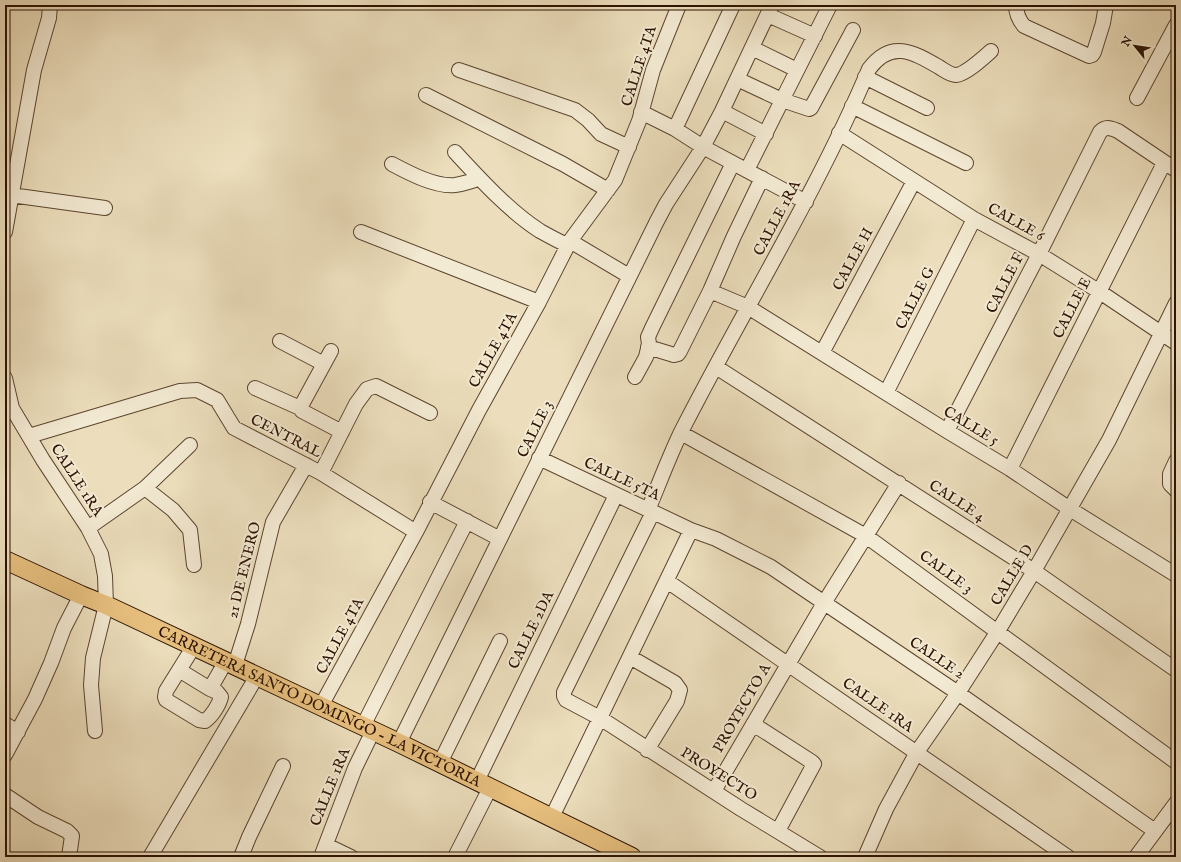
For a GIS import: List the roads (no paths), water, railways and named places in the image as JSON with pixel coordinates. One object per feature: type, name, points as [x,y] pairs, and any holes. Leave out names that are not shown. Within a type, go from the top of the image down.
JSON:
[{"type":"main road","name":"CARRETERA SANTO DOMINGO - LA VICTORIA","points":[[5,560],[106,605],[321,706],[632,857]]},
{"type":"street","points":[[5,232],[34,70],[49,18],[50,5]]},
{"type":"street","name":"CALLE 4TA","points":[[321,706],[416,532],[430,502],[539,302],[569,243],[615,180],[642,112],[653,70],[679,5]]},
{"type":"street","points":[[675,129],[733,5]]},
{"type":"street","points":[[747,170],[830,5]]},
{"type":"street","points":[[1016,8],[1020,21],[1024,26],[1089,56],[1094,52],[1103,23],[1106,5]]},
{"type":"street","points":[[770,10],[815,36]]},
{"type":"street","name":"CALLE 3","points":[[399,743],[666,204],[710,134],[770,10]]},
{"type":"street","points":[[1137,98],[1176,25]]},
{"type":"street","points":[[737,79],[782,100],[809,109],[811,108],[853,30]]},
{"type":"street","points":[[752,48],[797,70]]},
{"type":"street","name":"CALLE 1RA","points":[[600,718],[566,700],[564,692],[650,511],[680,433],[806,202],[869,68],[883,55],[895,51],[907,51],[924,58],[951,75],[957,75],[978,63],[991,51]]},
{"type":"street","points":[[459,70],[575,110],[588,120],[601,134],[629,147]]},
{"type":"street","points":[[865,77],[926,108]]},
{"type":"street","points":[[426,95],[563,164],[608,190]]},
{"type":"street","points":[[852,106],[966,163]]},
{"type":"street","points":[[722,111],[766,134]]},
{"type":"street","points":[[642,112],[675,129],[703,147],[806,202]]},
{"type":"street","name":"CALLE F","points":[[947,432],[1103,128],[1118,131],[1170,167]]},
{"type":"street","name":"CALLE 6","points":[[839,133],[974,219],[1039,254],[1176,342]]},
{"type":"street","points":[[455,152],[479,179],[540,231],[569,243],[630,276]]},
{"type":"street","points":[[635,377],[646,357],[648,337],[652,328],[733,163]]},
{"type":"street","points":[[392,164],[416,176],[438,183],[454,185],[479,179]]},
{"type":"street","name":"CALLE E","points":[[1010,468],[1100,292],[1170,167]]},
{"type":"street","points":[[648,347],[674,355],[678,354],[710,291],[762,178]]},
{"type":"street","name":"CALLE H","points":[[822,353],[914,181]]},
{"type":"street","points":[[11,194],[105,208]]},
{"type":"street","name":"CALLE G","points":[[886,393],[974,219]]},
{"type":"street","points":[[361,232],[539,302]]},
{"type":"street","name":"CALLE 5","points":[[710,291],[748,307],[947,432],[1010,468],[1070,509],[1176,575]]},
{"type":"street","name":"CALLE D","points":[[865,857],[886,809],[917,752],[958,693],[998,631],[1109,440],[1176,303]]},
{"type":"street","points":[[280,341],[324,364]]},
{"type":"street","points":[[300,408],[331,351]]},
{"type":"street","name":"CALLE 4","points":[[716,367],[1034,571],[1176,670]]},
{"type":"street","name":"CALLE 1RA","points":[[5,378],[12,408],[43,460],[88,528],[101,554],[105,576],[106,605],[94,658],[90,685],[95,732]]},
{"type":"street","points":[[321,473],[356,404],[367,389],[376,386],[430,413]]},
{"type":"street","points":[[255,388],[300,408],[302,411],[342,432]]},
{"type":"street","name":"CENTRAL","points":[[29,436],[180,391],[197,390],[217,400],[234,428],[321,473],[416,532]]},
{"type":"street","name":"CALLE 3","points":[[680,433],[866,536],[1176,762]]},
{"type":"street","points":[[88,528],[145,488],[190,445]]},
{"type":"street","name":"CALLE 5TA","points":[[540,458],[691,530]]},
{"type":"street","points":[[1173,487],[1170,474],[1176,461]]},
{"type":"street","name":"21 DE ENERO","points":[[210,689],[230,663],[248,624],[273,522],[306,465]]},
{"type":"street","name":"PROYECTO A","points":[[714,791],[824,603],[899,483]]},
{"type":"street","points":[[145,488],[173,510],[190,530],[194,566]]},
{"type":"street","name":"CALLE 2DA","points":[[455,857],[483,784],[616,495]]},
{"type":"street","points":[[430,502],[500,538]]},
{"type":"street","name":"CALLE 1RA","points":[[323,851],[355,768],[368,729],[467,521]]},
{"type":"street","points":[[552,817],[691,530]]},
{"type":"street","name":"CALLE 2","points":[[691,530],[716,539],[771,567],[958,693],[1155,831]]},
{"type":"street","name":"CALLE 1RA","points":[[667,580],[1068,857]]},
{"type":"street","points":[[5,755],[18,732],[51,663],[64,628],[81,595]]},
{"type":"street","points":[[440,763],[500,641]]},
{"type":"street","points":[[179,670],[217,692],[221,697],[220,702],[209,718],[205,721],[199,720],[166,700],[165,697],[166,691],[179,670],[194,646]]},
{"type":"street","points":[[630,658],[675,684],[680,690],[677,701],[647,750]]},
{"type":"street","points":[[150,857],[257,676]]},
{"type":"street","name":"PROYECTO","points":[[600,718],[647,750],[820,857]]},
{"type":"street","points":[[5,724],[18,732]]},
{"type":"street","points":[[752,724],[814,764],[778,831]]},
{"type":"street","points":[[241,857],[283,766]]},
{"type":"street","points":[[5,795],[38,817],[67,831],[72,836],[69,857]]},
{"type":"street","points":[[1136,857],[1176,803]]},
{"type":"street","points":[[323,851],[351,857]]}]
